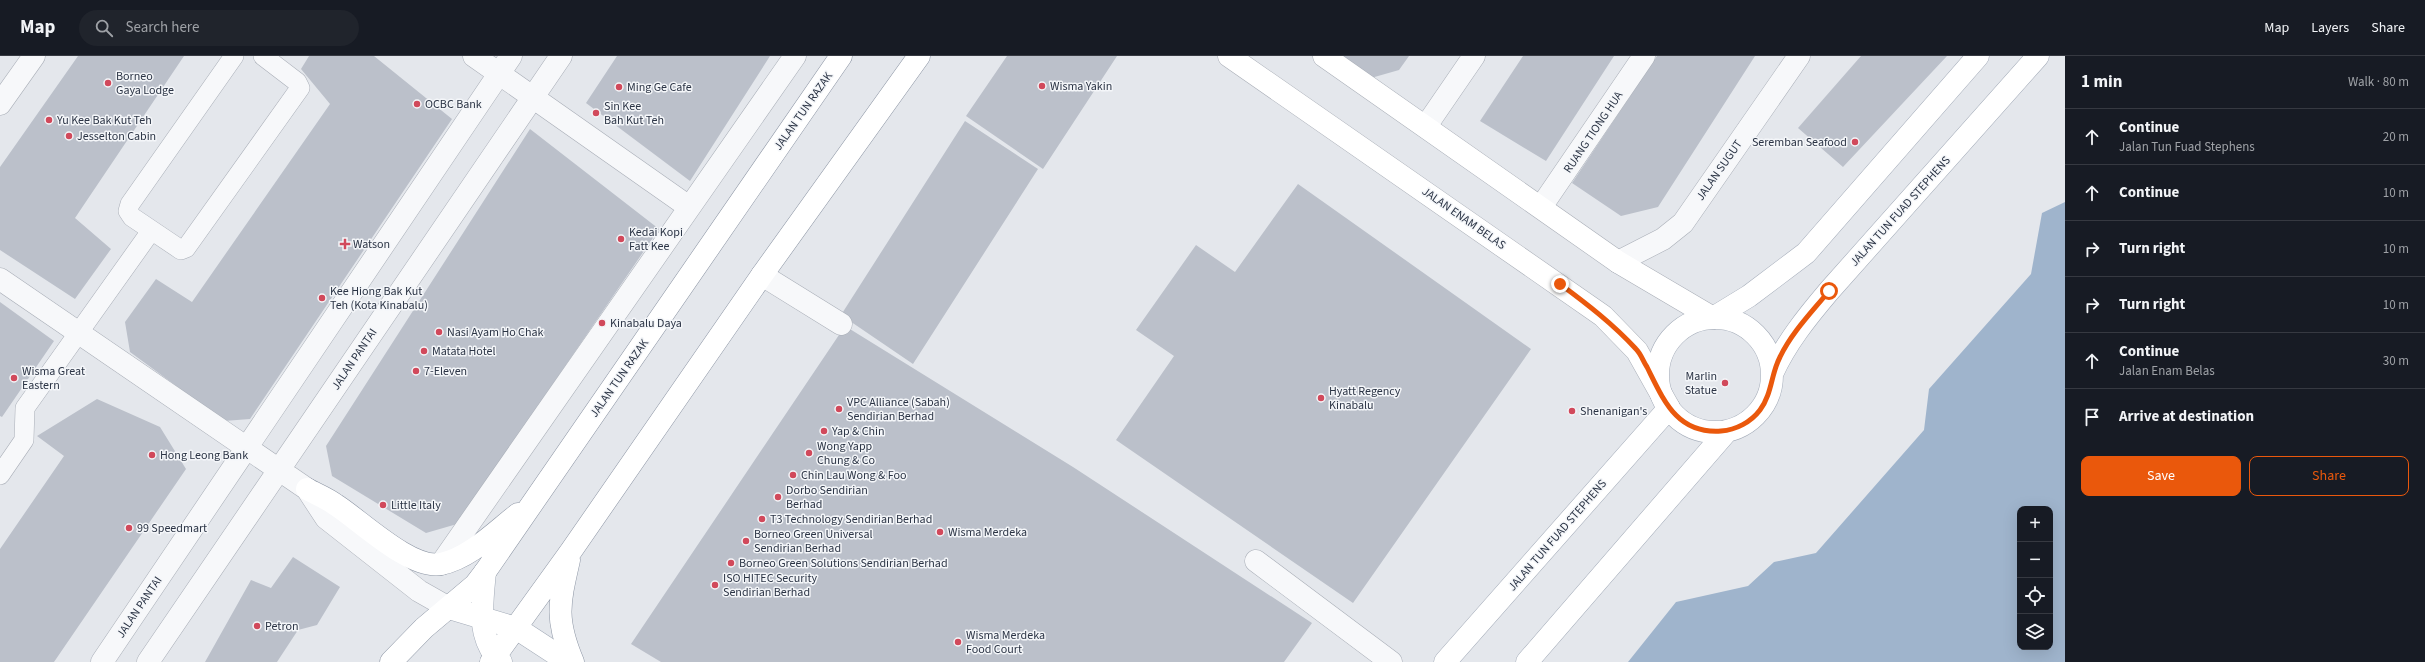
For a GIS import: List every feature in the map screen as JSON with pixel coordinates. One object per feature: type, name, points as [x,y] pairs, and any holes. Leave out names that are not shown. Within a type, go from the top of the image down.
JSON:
[{"type":"main road","name":"JALAN TUN RAZAK","points":[[391,662],[424,628],[449,608],[485,572],[841,56]]},
{"type":"main road","points":[[495,660],[762,275],[919,56]]},
{"type":"main road","name":"JALAN ENAM BELAS","points":[[1229,56],[1554,279],[1603,316],[1637,350],[1669,408]]},
{"type":"main road","points":[[1324,56],[1426,126],[1618,262],[1713,318],[1731,320],[1752,332],[1761,341],[1769,356],[1772,374],[1767,399],[1751,420],[1727,431],[1710,432],[1695,428],[1680,420],[1669,408],[1661,393],[1658,376],[1661,358],[1668,342],[1680,329],[1696,322],[1713,318],[1749,296],[1806,253],[1978,56]]},
{"type":"main road","name":"JALAN TUN FUAD STEPHENS","points":[[1772,374],[1780,356],[1800,327],[1829,291],[2038,56]]},
{"type":"main road","name":"JALAN TUN FUAD STEPHENS","points":[[1445,662],[1669,408]]},
{"type":"main road","points":[[1527,662],[1727,431]]},
{"type":"main road","points":[[307,489],[335,504],[403,552],[430,564],[441,564],[456,559],[472,549],[533,503]]},
{"type":"main road","points":[[571,551],[560,605],[560,622],[563,639],[573,662]]},
{"type":"main road","points":[[485,572],[481,617],[485,634],[495,660]]},
{"type":"main road","points":[[449,608],[516,628],[568,662]]},
{"type":"street","points":[[0,104],[34,56]]},
{"type":"street","points":[[474,56],[689,207]]},
{"type":"street","name":"JALAN PANTAI","points":[[102,662],[511,56]]},
{"type":"street","name":"JALAN PANTAI","points":[[148,662],[561,56]]},
{"type":"street","points":[[441,564],[795,56]]},
{"type":"street","points":[[1426,126],[1474,56]]},
{"type":"street","name":"RUANG TIONG HUA","points":[[1541,207],[1644,56]]},
{"type":"street","name":"JALAN SUGUT","points":[[1618,262],[1663,239],[1683,222],[1799,56]]},
{"type":"street","points":[[762,275],[841,324]]},
{"type":"street","points":[[0,279],[79,335],[307,489],[326,518],[419,591],[449,608]]},
{"type":"street","points":[[1256,561],[1391,662]]},
{"type":"lane","points":[[234,56],[130,204],[128,211],[132,217],[181,250],[186,248],[298,93],[300,88],[297,82],[274,59]]},
{"type":"lane","points":[[0,475],[24,440],[25,408],[79,335],[151,230]]},
{"type":"water","points":[[2065,202],[2065,662],[1628,662],[1676,602],[1748,586],[1774,562],[1816,553],[1924,430],[1929,389],[2031,274],[2042,213]]},
{"type":"building","points":[[78,56],[184,56],[75,218],[111,249],[75,299],[0,250],[0,167]]},
{"type":"building","points":[[309,56],[374,56],[452,119],[250,419],[224,421],[130,352],[125,322],[156,279],[192,302],[330,104],[301,69]]},
{"type":"building","points":[[617,56],[770,56],[690,181],[586,103]]},
{"type":"building","name":"Wisma Yakin","points":[[1007,56],[1117,56],[1043,169],[966,116]]},
{"type":"building","points":[[1340,56],[1409,56],[1399,70],[1371,78]]},
{"type":"building","points":[[1523,56],[1614,56],[1546,161],[1480,121]]},
{"type":"building","points":[[1657,56],[1755,56],[1658,207],[1621,216],[1572,183]]},
{"type":"building","points":[[1861,56],[1947,56],[1843,167],[1798,128]]},
{"type":"building","points":[[965,121],[1038,169],[913,364],[841,315]]},
{"type":"building","points":[[530,129],[659,229],[457,524],[426,533],[332,476],[326,446]]},
{"type":"building","name":"Hyatt Regency Kinabalu","points":[[1298,184],[1531,349],[1353,603],[1116,440],[1174,356],[1136,330],[1196,245],[1235,272]]},
{"type":"building","name":"Wisma Great Eastern","points":[[0,302],[54,341],[2,417],[0,416]]},
{"type":"building","name":"Wisma Merdeka","points":[[845,326],[1073,467],[1312,623],[1284,662],[661,662],[631,644]]},
{"type":"building","points":[[97,399],[160,427],[186,469],[54,662],[0,662],[0,549],[64,456],[37,436]]},
{"type":"building","points":[[293,557],[340,587],[317,625],[298,630],[277,662],[205,662],[251,580],[271,588]]},
{"type":"place","name":"Borneo Gaya Lodge","points":[[108,83]]},
{"type":"place","name":"Wisma Yakin","points":[[1042,86]]},
{"type":"place","name":"Ming Ge Cafe","points":[[619,87]]},
{"type":"place","name":"OCBC Bank","points":[[417,104]]},
{"type":"place","name":"Sin Kee Bah Kut Teh","points":[[596,113]]},
{"type":"place","name":"Yu Kee Bak Kut Teh","points":[[49,120]]},
{"type":"place","name":"Jesselton Cabin","points":[[69,136]]},
{"type":"place","name":"Seremban Seafood","points":[[1855,142]]},
{"type":"place","name":"Kedai Kopi Fatt Kee","points":[[621,239]]},
{"type":"place","name":"Watson","points":[[345,244]]},
{"type":"place","name":"Kee Hiong Bak Kut Teh (Kota Kinabalu)","points":[[322,298]]},
{"type":"place","name":"Kinabalu Daya","points":[[602,323]]},
{"type":"place","name":"Nasi Ayam Ho Chak","points":[[439,332]]},
{"type":"place","name":"Matata Hotel","points":[[424,351]]},
{"type":"place","name":"7-Eleven","points":[[416,371]]},
{"type":"place","name":"Wisma Great Eastern","points":[[14,378]]},
{"type":"place","name":"Marlin Statue","points":[[1725,383]]},
{"type":"place","name":"Hyatt Regency Kinabalu","points":[[1321,398]]},
{"type":"place","name":"VPC Alliance (Sabah) Sendirian Berhad","points":[[839,409]]},
{"type":"place","name":"Shenanigan's","points":[[1572,411]]},
{"type":"place","name":"Yap & Chin","points":[[824,431]]},
{"type":"place","name":"Wong Yapp Chung & Co","points":[[809,453]]},
{"type":"place","name":"Hong Leong Bank","points":[[152,455]]},
{"type":"place","name":"Chin Lau Wong & Foo","points":[[793,475]]},
{"type":"place","name":"Dorbo Sendirian Berhad","points":[[778,497]]},
{"type":"place","name":"Little Italy","points":[[383,505]]},
{"type":"place","name":"T3 Technology Sendirian Berhad","points":[[762,519]]},
{"type":"place","name":"99 Speedmart","points":[[129,528]]},
{"type":"place","name":"Wisma Merdeka","points":[[940,532]]},
{"type":"place","name":"Borneo Green Universal Sendirian Berhad","points":[[746,541]]},
{"type":"place","name":"Borneo Green Solutions Sendirian Berhad","points":[[731,563]]},
{"type":"place","name":"ISO HITEC Security Sendirian Berhad","points":[[715,585]]},
{"type":"place","name":"Petron","points":[[257,626]]},
{"type":"place","name":"Wisma Merdeka Food Court","points":[[958,642]]},
{"type":"route","points":[[1560,284],[1603,316],[1637,350],[1669,408],[1680,420],[1695,428],[1710,432],[1727,431],[1740,426],[1751,420],[1760,410],[1767,399],[1771,387],[1772,374],[1780,356],[1800,327],[1829,291]]}]
